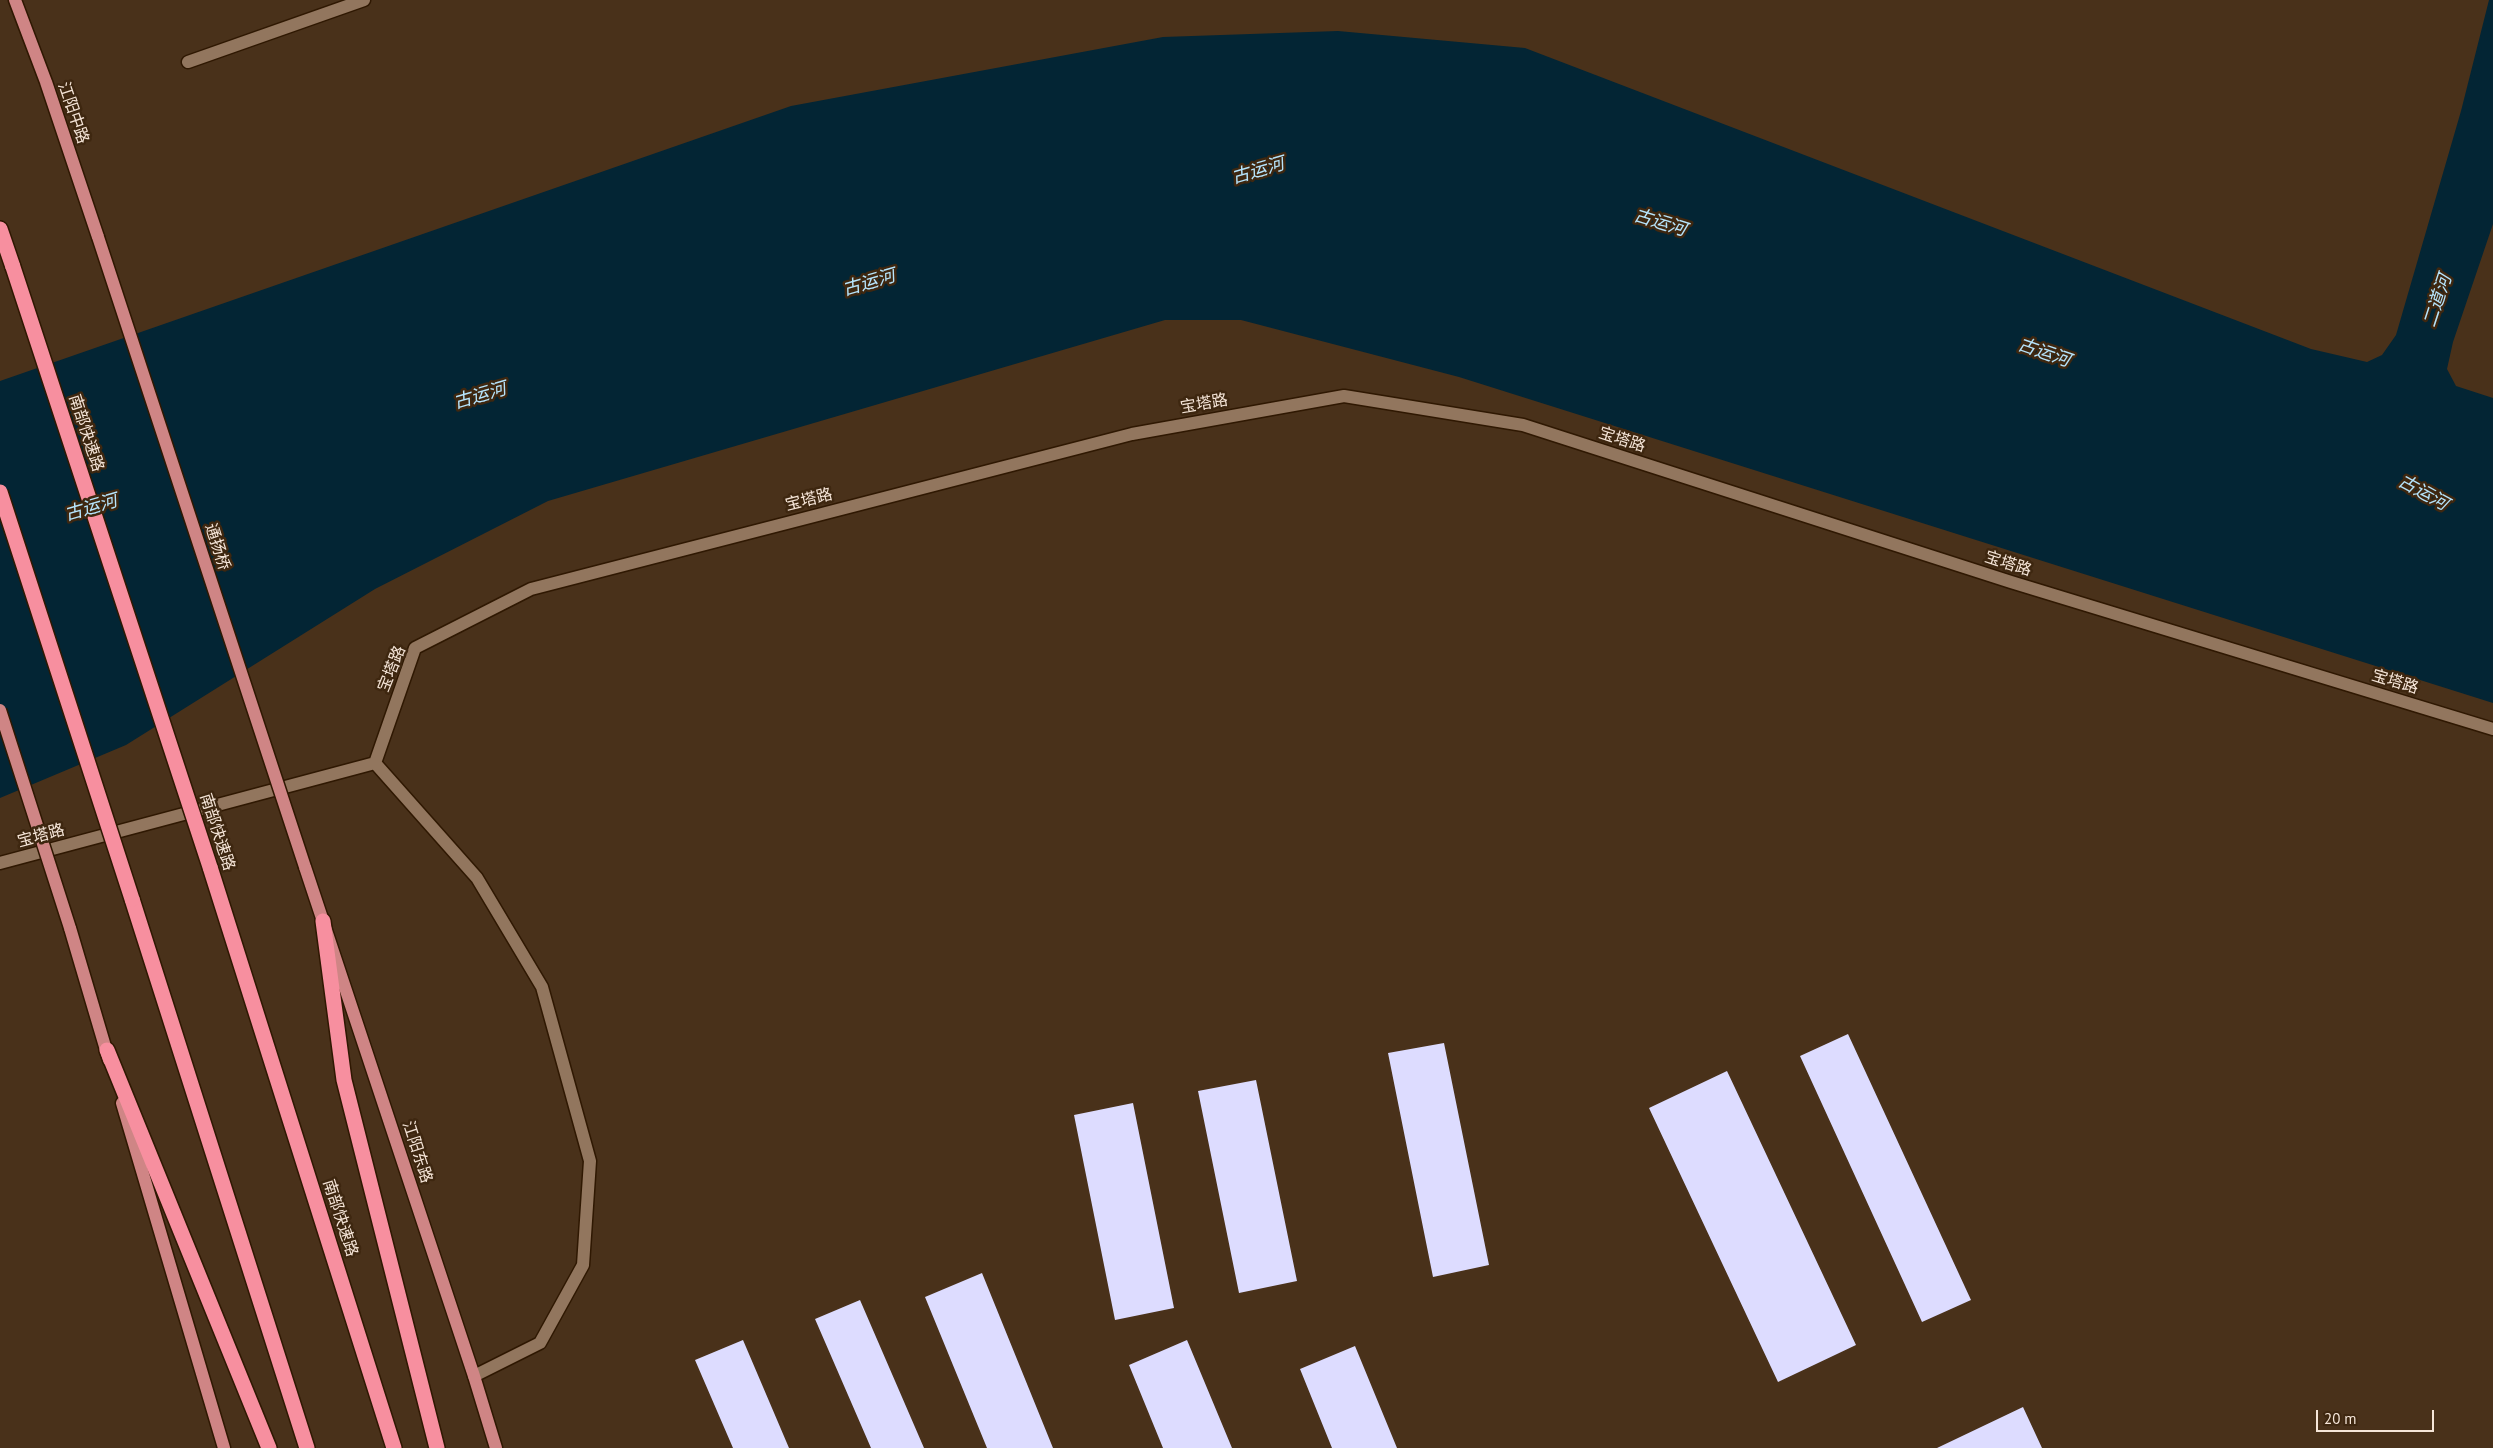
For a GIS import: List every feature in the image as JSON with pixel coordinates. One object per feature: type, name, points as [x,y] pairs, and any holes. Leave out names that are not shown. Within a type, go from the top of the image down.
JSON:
[{"type":"highway","name":"南部快速路","points":[[0,229],[210,867],[394,1448]]},
{"type":"highway","points":[[0,492],[307,1448]]},
{"type":"highway","points":[[323,922],[344,1080],[437,1448]]},
{"type":"highway","points":[[107,1050],[268,1448]]},
{"type":"main road","name":"江阳中路","points":[[15,0],[46,82],[98,237]]},
{"type":"main road","name":"通扬桥","points":[[98,237],[305,867]]},
{"type":"main road","points":[[0,710],[70,928],[224,1448]]},
{"type":"main road","name":"江阳东路","points":[[305,867],[474,1376],[496,1448]]},
{"type":"street","points":[[188,62],[364,0]]},
{"type":"street","name":"宝塔路","points":[[0,863],[375,763],[415,648],[530,588],[1132,434],[1344,396],[1523,425],[2011,582],[2493,729]]},
{"type":"street","points":[[375,763],[477,878],[542,987],[590,1161],[583,1265],[540,1343],[474,1376]]},
{"type":"water","points":[[2489,0],[2493,0],[2493,224],[2453,342],[2447,369],[2456,386],[2493,398],[2493,703],[1459,377],[1241,320],[1165,320],[548,501],[375,589],[126,745],[0,798],[0,381],[791,106],[1163,37],[1338,31],[1525,48],[2311,349],[2367,362],[2382,355],[2396,335],[2461,111]]},
{"type":"building","points":[[1848,1034],[1971,1300],[1922,1322],[1800,1056]]},
{"type":"building","points":[[1444,1043],[1489,1265],[1433,1277],[1388,1053]]},
{"type":"building","points":[[1727,1071],[1856,1345],[1778,1382],[1649,1108]]},
{"type":"building","points":[[1256,1080],[1297,1281],[1239,1293],[1198,1091]]},
{"type":"building","points":[[1133,1103],[1174,1308],[1115,1320],[1074,1115]]},
{"type":"building","points":[[982,1273],[1053,1448],[987,1448],[925,1297]]},
{"type":"building","points":[[860,1300],[924,1448],[871,1448],[815,1319]]},
{"type":"building","points":[[743,1340],[789,1448],[733,1448],[695,1360]]},
{"type":"building","points":[[1187,1340],[1232,1448],[1163,1448],[1129,1365]]},
{"type":"building","points":[[1355,1346],[1397,1448],[1332,1448],[1300,1369]]},
{"type":"building","points":[[2023,1407],[2042,1448],[1937,1448]]},
{"type":"water label","name":"古运河","points":[[1258,171]]},
{"type":"water label","name":"古运河","points":[[1660,223]]},
{"type":"water label","name":"古运河","points":[[869,283]]},
{"type":"water label","name":"二道河","points":[[2438,301]]},
{"type":"water label","name":"古运河","points":[[2044,353]]},
{"type":"water label","name":"古运河","points":[[480,396]]},
{"type":"water label","name":"古运河","points":[[2423,493]]},
{"type":"water label","name":"古运河","points":[[91,508]]}]
